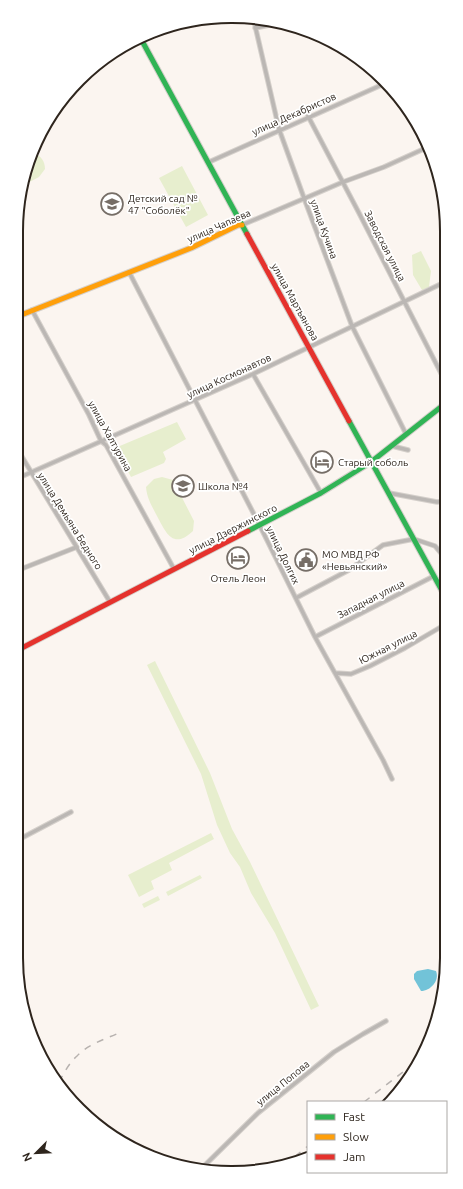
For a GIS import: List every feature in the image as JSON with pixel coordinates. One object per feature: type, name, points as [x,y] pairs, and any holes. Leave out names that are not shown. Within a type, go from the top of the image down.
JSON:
[{"type":"main road","name":"улица Мартьянова","points":[[143,43],[440,587]]},
{"type":"main road","name":"улица Чапаева","points":[[23,314],[191,248],[238,225],[242,225]]},
{"type":"main road","name":"улица Дзержинского","points":[[23,647],[260,526],[321,493],[371,462],[440,408]]},
{"type":"street","name":"улица Кучина","points":[[254,24],[279,129],[304,198],[352,326],[406,434]]},
{"type":"street","points":[[255,28],[265,26]]},
{"type":"street","name":"улица Декабристов","points":[[208,162],[380,85]]},
{"type":"street","name":"Заводская улица","points":[[308,116],[440,372]]},
{"type":"street","name":"улица Чапаева","points":[[242,225],[423,150]]},
{"type":"street","name":"улица Долгих","points":[[130,272],[315,637],[380,754],[392,779]]},
{"type":"street","name":"улица Космонавтов","points":[[23,475],[305,350],[309,346],[440,284]]},
{"type":"street","name":"улица Халтурина","points":[[32,310],[89,415],[101,441],[106,445],[174,570]]},
{"type":"street","points":[[252,374],[321,493]]},
{"type":"street","points":[[391,446],[408,450]]},
{"type":"street","name":"улица Демьяна Бедного","points":[[23,460],[110,602]]},
{"type":"street","points":[[388,493],[440,502]]},
{"type":"street","points":[[296,598],[349,570],[383,545],[414,539],[435,546],[440,552]]},
{"type":"street","points":[[23,568],[77,547]]},
{"type":"street","name":"Западная улица","points":[[315,637],[434,576]]},
{"type":"street","name":"Южная улица","points":[[334,673],[351,674],[370,666],[440,628]]},
{"type":"street","points":[[23,837],[71,812]]},
{"type":"street","name":"улица Попова","points":[[206,1164],[258,1113],[334,1052],[386,1021]]},
{"type":"green space","points":[[38,155],[42,159],[45,169],[39,177],[29,182]]},
{"type":"green space","points":[[182,166],[208,215],[186,227],[159,178]]},
{"type":"green space","points":[[421,251],[431,271],[429,287],[422,290],[413,275],[412,255]]},
{"type":"green space","points":[[177,422],[186,439],[163,452],[166,459],[164,463],[131,477],[115,448]]},
{"type":"green space","points":[[162,477],[173,480],[194,521],[193,531],[186,537],[175,539],[167,533],[147,495],[146,487],[154,479]]},
{"type":"green space","points":[[155,661],[210,773],[232,829],[250,862],[319,1006],[311,1010],[275,933],[251,893],[240,867],[230,853],[217,825],[201,774],[147,665]]},
{"type":"green space","points":[[211,833],[214,839],[169,863],[172,870],[151,881],[154,889],[139,897],[128,875]]},
{"type":"green space","points":[[200,875],[202,878],[168,896],[166,892]]},
{"type":"green space","points":[[158,896],[160,900],[144,908],[142,904]]},
{"type":"water","points":[[428,969],[436,971],[437,978],[431,987],[421,991],[414,979],[414,974],[417,971]]},
{"type":"railway","points":[[61,1078],[69,1065],[86,1048],[121,1032]]},
{"type":"railway","points":[[365,1101],[408,1068]]},
{"type":"railway","points":[[295,1156],[307,1147]]},
{"type":"traffic: fast","points":[[143,43],[247,234]]},
{"type":"traffic: fast","points":[[248,531],[321,493],[371,462],[440,408]]},
{"type":"traffic: fast","points":[[349,421],[440,587]]},
{"type":"traffic: slow","points":[[23,314],[191,248],[238,225],[242,225]]},
{"type":"traffic: jam","points":[[247,234],[349,421]]},
{"type":"traffic: jam","points":[[23,647],[248,531]]},
{"type":"place","name":"Детский сад № 47 \"Соболёк\"","points":[[112,204]]},
{"type":"place","name":"Старый соболь","points":[[322,462]]},
{"type":"place","name":"Школа №4","points":[[183,486]]},
{"type":"place","name":"Отель Леон","points":[[238,558]]},
{"type":"place","name":"МО МВД РФ «Невьянский»","points":[[306,560]]}]
